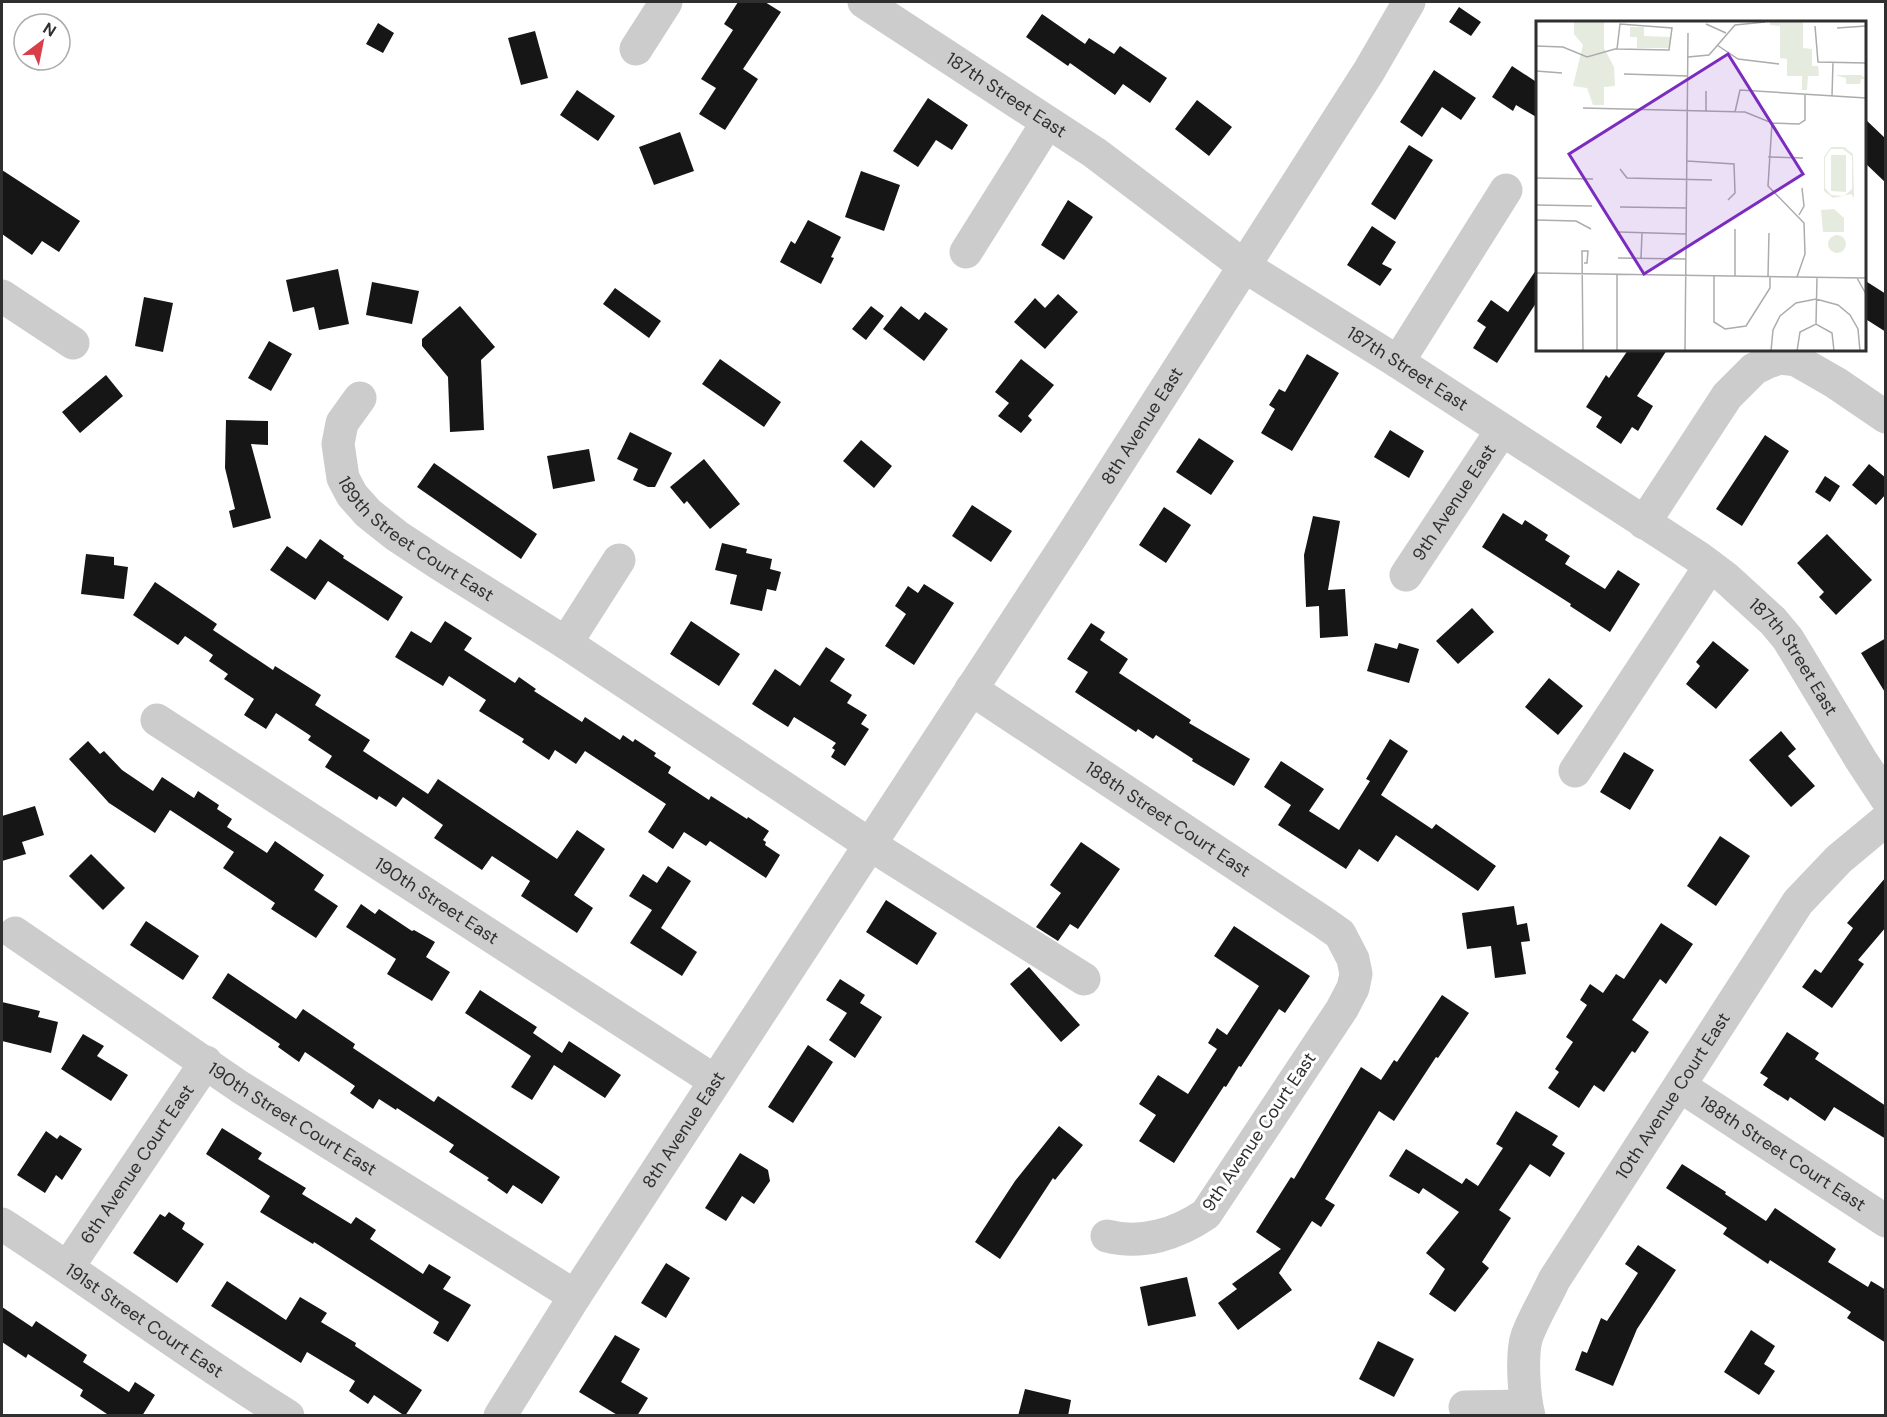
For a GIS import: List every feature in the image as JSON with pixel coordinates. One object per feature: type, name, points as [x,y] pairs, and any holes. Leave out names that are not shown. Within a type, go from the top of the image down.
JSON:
[{"type":"street","points":[[636,49],[666,2]]},
{"type":"street","name":"187th Street East","points":[[864,2],[1129,177],[1244,266],[1398,362],[1726,578],[1788,639],[1886,798]]},
{"type":"street","name":"8th Avenue East","points":[[500,1416],[575,1296],[1244,266],[1369,71],[1409,2]]},
{"type":"street","points":[[966,252],[1047,123]]},
{"type":"street","points":[[1398,362],[1506,190]]},
{"type":"street","points":[[2,296],[73,343]]},
{"type":"street","points":[[1644,523],[1727,396],[1754,369],[1780,358],[1796,360],[1836,383],[1886,417]]},
{"type":"street","name":"189th Street Court East","points":[[360,398],[342,423],[338,444],[343,478],[352,495],[368,513],[397,536],[566,643],[869,844]]},
{"type":"street","name":"9th Avenue East","points":[[1406,575],[1502,430]]},
{"type":"street","points":[[566,643],[619,560]]},
{"type":"street","points":[[1575,771],[1710,566]]},
{"type":"street","name":"188th Street Court East","points":[[970,689],[1323,922],[1340,934],[1353,959]]},
{"type":"street","name":"190th Street East","points":[[158,720],[715,1081]]},
{"type":"street","name":"10th Avenue Court East","points":[[1465,1407],[1528,1411],[1524,1350],[1527,1335],[1554,1280],[1798,902],[1839,859],[1886,820]]},
{"type":"street","points":[[869,844],[1084,979]]},
{"type":"street","name":"190th Street Court East","points":[[15,933],[240,1087],[575,1296]]},
{"type":"street","name":"9th Avenue Court East","points":[[1107,1236],[1124,1240],[1170,1234],[1189,1226],[1206,1214],[1342,1009],[1353,988],[1356,974],[1353,959]]},
{"type":"street","name":"6th Avenue Court East","points":[[68,1267],[206,1062]]},
{"type":"street","name":"188th Street Court East","points":[[1680,1086],[1886,1221]]},
{"type":"street","name":"191st Street Court East","points":[[2,1224],[238,1385],[288,1416]]},
{"type":"building","points":[[738,2],[765,2],[781,12],[743,69],[758,79],[725,130],[699,114],[716,88],[701,79],[733,30],[724,24]]},
{"type":"building","points":[[1459,7],[1481,22],[1471,36],[1449,22]]},
{"type":"building","points":[[1042,14],[1085,44],[1089,38],[1114,54],[1120,46],[1167,78],[1150,103],[1123,84],[1115,95],[1070,63],[1068,66],[1026,37]]},
{"type":"building","points":[[378,23],[394,33],[383,53],[366,44]]},
{"type":"building","points":[[535,31],[548,78],[521,85],[508,38]]},
{"type":"building","points":[[1512,66],[1536,82],[1536,117],[1516,105],[1513,111],[1492,97]]},
{"type":"building","points":[[1434,70],[1476,98],[1461,120],[1442,107],[1422,137],[1400,122]]},
{"type":"building","points":[[577,90],[615,116],[598,141],[560,115]]},
{"type":"building","points":[[928,98],[968,125],[952,150],[936,140],[918,167],[893,151]]},
{"type":"building","points":[[1197,100],[1232,127],[1209,156],[1175,129]]},
{"type":"building","points":[[1866,120],[1886,139],[1886,183],[1866,164]]},
{"type":"building","points":[[680,132],[694,171],[654,185],[639,147]]},
{"type":"building","points":[[1409,145],[1433,160],[1395,220],[1371,204]]},
{"type":"building","points":[[2,170],[80,221],[59,252],[42,241],[32,255],[2,234]]},
{"type":"building","points":[[861,171],[900,185],[884,231],[845,217]]},
{"type":"building","points":[[1068,200],[1093,217],[1064,260],[1041,245]]},
{"type":"building","points":[[808,220],[841,237],[821,284],[780,262],[791,241],[795,244]]},
{"type":"building","points":[[1372,226],[1396,242],[1382,264],[1392,269],[1380,286],[1347,265]]},
{"type":"building","points":[[338,269],[349,324],[319,330],[314,307],[293,312],[286,280]]},
{"type":"building","points":[[1536,270],[1536,303],[1497,363],[1473,348],[1486,327],[1477,321],[1491,300],[1508,312]]},
{"type":"building","points":[[1866,281],[1886,294],[1886,332],[1866,319]]},
{"type":"building","points":[[372,282],[419,291],[412,324],[366,315]]},
{"type":"building","points":[[615,288],[661,321],[649,338],[603,304]]},
{"type":"building","points":[[1058,294],[1078,312],[1045,349],[1014,322],[1035,298],[1045,308]]},
{"type":"building","points":[[144,297],[173,303],[163,352],[135,346]]},
{"type":"building","points":[[460,306],[495,347],[481,360],[484,430],[450,432],[448,377],[422,346],[422,339]]},
{"type":"building","points":[[871,306],[884,316],[866,340],[852,329]]},
{"type":"building","points":[[901,306],[919,320],[925,312],[948,329],[924,361],[883,329]]},
{"type":"building","points":[[269,341],[292,354],[271,391],[248,378]]},
{"type":"building","points":[[1627,351],[1666,351],[1637,396],[1653,406],[1638,431],[1632,427],[1621,444],[1596,427],[1602,417],[1586,407],[1606,375],[1609,378]]},
{"type":"building","points":[[1307,354],[1339,373],[1292,451],[1261,433],[1275,409],[1269,405],[1279,389],[1285,392]]},
{"type":"building","points":[[720,359],[781,402],[764,427],[702,384]]},
{"type":"building","points":[[1021,359],[1054,385],[1028,416],[1032,420],[1021,433],[998,416],[1009,403],[995,392]]},
{"type":"building","points":[[106,375],[123,396],[80,433],[62,412]]},
{"type":"building","points":[[226,420],[268,421],[268,445],[251,444],[271,518],[233,528],[229,511],[235,509],[225,468]]},
{"type":"building","points":[[1390,430],[1424,451],[1409,478],[1374,457]]},
{"type":"building","points":[[630,432],[672,453],[655,487],[648,487],[633,480],[638,469],[617,459]]},
{"type":"building","points":[[1765,435],[1789,451],[1742,526],[1716,509]]},
{"type":"building","points":[[1199,438],[1234,461],[1211,495],[1176,472]]},
{"type":"building","points":[[861,440],[892,466],[874,488],[843,461]]},
{"type":"building","points":[[589,449],[595,481],[553,489],[547,456]]},
{"type":"building","points":[[704,459],[740,504],[710,529],[687,501],[684,504],[670,487]]},
{"type":"building","points":[[434,463],[537,534],[521,559],[417,487]]},
{"type":"building","points":[[1869,464],[1886,478],[1886,494],[1876,505],[1852,485]]},
{"type":"building","points":[[1825,476],[1840,486],[1830,502],[1815,492]]},
{"type":"building","points":[[972,505],[1012,531],[991,562],[952,536]]},
{"type":"building","points":[[1164,507],[1191,525],[1166,563],[1139,545]]},
{"type":"building","points":[[1503,513],[1522,525],[1525,520],[1548,535],[1545,540],[1570,556],[1565,564],[1605,589],[1618,570],[1640,584],[1610,632],[1482,547]]},
{"type":"building","points":[[1313,516],[1340,521],[1328,590],[1345,589],[1348,636],[1320,638],[1319,606],[1306,607],[1304,555]]},
{"type":"building","points":[[1827,534],[1872,580],[1836,615],[1819,597],[1824,592],[1797,563]]},
{"type":"building","points":[[320,539],[344,556],[343,558],[403,597],[388,621],[328,581],[315,600],[270,570],[287,546],[306,559]]},
{"type":"building","points":[[722,543],[747,549],[746,553],[772,559],[770,569],[781,572],[776,591],[767,589],[762,611],[730,604],[737,575],[715,570]]},
{"type":"building","points":[[86,554],[114,557],[114,565],[128,567],[124,599],[81,594]]},
{"type":"building","points":[[155,582],[217,624],[213,630],[273,670],[275,666],[321,695],[315,705],[370,740],[363,751],[428,794],[438,779],[557,859],[577,830],[605,849],[574,895],[593,908],[577,933],[521,896],[530,881],[492,856],[482,870],[434,838],[443,825],[403,797],[396,807],[379,796],[377,800],[325,767],[332,756],[308,740],[311,736],[276,713],[266,729],[244,715],[254,699],[224,679],[228,674],[209,661],[213,655],[185,636],[178,645],[133,615]]},
{"type":"building","points":[[924,584],[954,603],[914,665],[885,646],[906,614],[895,606],[908,586],[918,593]]},
{"type":"building","points":[[1472,608],[1494,632],[1458,664],[1436,641]]},
{"type":"building","points":[[445,621],[472,638],[464,650],[515,683],[519,677],[536,689],[534,691],[582,722],[585,717],[620,740],[623,735],[633,742],[635,739],[656,753],[654,756],[671,767],[668,773],[709,800],[711,796],[769,831],[763,840],[766,842],[765,845],[780,855],[766,878],[710,841],[706,846],[684,832],[673,849],[648,832],[666,804],[585,751],[576,764],[555,750],[549,760],[522,742],[524,739],[479,711],[486,700],[449,676],[443,686],[395,657],[411,631],[431,643]]},
{"type":"building","points":[[691,621],[740,654],[719,686],[670,654]]},
{"type":"building","points":[[1091,623],[1105,632],[1100,640],[1128,659],[1119,673],[1191,720],[1189,723],[1250,759],[1234,786],[1192,761],[1193,759],[1156,735],[1153,739],[1138,729],[1136,732],[1075,692],[1088,672],[1067,659]]},
{"type":"building","points":[[1886,638],[1886,694],[1861,653]]},
{"type":"building","points":[[1713,641],[1749,670],[1716,709],[1686,684],[1700,666],[1696,662]]},
{"type":"building","points":[[1375,643],[1397,649],[1399,643],[1419,649],[1409,683],[1367,671]]},
{"type":"building","points":[[826,647],[845,659],[830,681],[852,695],[847,703],[867,715],[861,724],[869,729],[845,766],[831,757],[835,750],[832,748],[836,743],[794,717],[788,727],[752,704],[775,669],[800,686]]},
{"type":"building","points":[[1549,678],[1583,706],[1558,735],[1525,707]]},
{"type":"building","points":[[1781,731],[1796,749],[1788,756],[1815,786],[1791,807],[1749,760]]},
{"type":"building","points":[[1390,739],[1408,751],[1381,795],[1432,829],[1436,824],[1496,866],[1478,891],[1396,835],[1378,862],[1359,849],[1346,869],[1278,825],[1291,805],[1264,787],[1281,761],[1324,789],[1309,811],[1339,830],[1370,781],[1366,779]]},
{"type":"building","points":[[88,741],[100,754],[104,751],[122,770],[153,791],[162,777],[194,798],[198,791],[219,805],[217,809],[232,819],[227,827],[267,853],[275,841],[324,875],[314,890],[338,906],[316,938],[271,909],[275,903],[223,868],[234,852],[170,810],[155,833],[109,803],[69,759]]},
{"type":"building","points":[[1624,752],[1654,770],[1630,810],[1600,792]]},
{"type":"building","points":[[35,806],[44,835],[22,842],[26,854],[2,861],[2,816]]},
{"type":"building","points":[[1720,836],[1750,856],[1716,906],[1687,886]]},
{"type":"building","points":[[1081,842],[1120,869],[1078,929],[1070,924],[1058,941],[1036,927],[1061,893],[1050,885]]},
{"type":"building","points":[[91,854],[125,888],[103,910],[69,876]]},
{"type":"building","points":[[668,866],[691,881],[661,928],[697,952],[682,976],[630,943],[652,910],[629,896],[643,874],[657,883]]},
{"type":"building","points":[[1886,877],[1886,927],[1858,960],[1864,964],[1832,1008],[1802,987],[1815,969],[1821,973],[1853,928],[1847,923]]},
{"type":"building","points":[[886,900],[937,933],[917,965],[866,932]]},
{"type":"building","points":[[361,904],[375,914],[379,909],[412,931],[435,942],[426,957],[450,972],[432,1001],[387,974],[396,959],[346,927]]},
{"type":"building","points":[[1514,906],[1517,925],[1527,923],[1530,941],[1521,942],[1526,974],[1495,978],[1491,946],[1467,949],[1462,913]]},
{"type":"building","points":[[146,921],[199,956],[183,980],[130,945]]},
{"type":"building","points":[[1661,923],[1693,944],[1666,984],[1660,979],[1632,1020],[1649,1032],[1635,1053],[1632,1051],[1604,1092],[1594,1085],[1579,1108],[1548,1088],[1559,1072],[1555,1069],[1573,1042],[1566,1037],[1587,1005],[1580,1000],[1590,984],[1603,993],[1616,974],[1624,979]]},
{"type":"building","points":[[1234,926],[1310,976],[1285,1013],[1279,1009],[1241,1067],[1239,1066],[1226,1087],[1224,1086],[1174,1163],[1139,1141],[1156,1115],[1139,1104],[1158,1075],[1188,1094],[1217,1049],[1208,1043],[1217,1028],[1227,1035],[1259,986],[1214,956]]},
{"type":"building","points":[[1029,967],[1080,1025],[1061,1042],[1010,984]]},
{"type":"building","points":[[228,973],[296,1019],[303,1009],[355,1044],[353,1048],[434,1102],[438,1096],[560,1177],[542,1204],[513,1185],[507,1194],[487,1180],[489,1178],[449,1152],[454,1145],[397,1108],[396,1110],[379,1099],[373,1109],[350,1093],[355,1086],[305,1052],[299,1062],[278,1047],[280,1044],[212,998]]},
{"type":"building","points":[[840,979],[865,995],[860,1003],[882,1017],[855,1058],[829,1040],[847,1013],[826,1000]]},
{"type":"building","points":[[480,990],[537,1027],[533,1033],[562,1053],[569,1041],[621,1075],[605,1098],[554,1065],[532,1100],[511,1087],[531,1056],[465,1013]]},
{"type":"building","points":[[1442,995],[1469,1013],[1438,1058],[1436,1057],[1394,1121],[1379,1111],[1325,1199],[1335,1205],[1321,1227],[1312,1221],[1279,1273],[1292,1290],[1238,1330],[1218,1303],[1237,1289],[1232,1284],[1281,1249],[1256,1232],[1291,1177],[1294,1179],[1361,1067],[1381,1080],[1394,1060],[1397,1062]]},
{"type":"building","points":[[2,1002],[40,1011],[38,1017],[58,1022],[51,1053],[2,1041]]},
{"type":"building","points":[[1787,1032],[1819,1053],[1815,1059],[1886,1106],[1886,1139],[1834,1107],[1825,1121],[1790,1097],[1788,1101],[1763,1085],[1768,1078],[1760,1073]]},
{"type":"building","points":[[83,1034],[104,1046],[97,1056],[128,1075],[111,1101],[61,1069]]},
{"type":"building","points":[[808,1045],[833,1062],[793,1123],[768,1107]]},
{"type":"building","points":[[1516,1111],[1558,1136],[1552,1145],[1565,1153],[1550,1177],[1530,1164],[1499,1210],[1511,1218],[1482,1262],[1489,1268],[1455,1312],[1429,1294],[1445,1269],[1426,1253],[1459,1212],[1423,1188],[1419,1194],[1389,1176],[1406,1149],[1462,1184],[1466,1178],[1478,1186],[1503,1148],[1496,1144]]},
{"type":"building","points":[[1059,1126],[1083,1145],[1055,1180],[1053,1178],[1000,1259],[975,1242],[1015,1181]]},
{"type":"building","points":[[222,1128],[262,1153],[258,1159],[306,1188],[302,1194],[351,1224],[356,1217],[376,1230],[370,1239],[423,1274],[429,1264],[451,1277],[443,1289],[471,1305],[448,1342],[433,1333],[439,1322],[314,1242],[313,1244],[260,1212],[270,1196],[206,1154]]},
{"type":"building","points":[[46,1131],[57,1139],[60,1135],[82,1149],[62,1180],[56,1175],[45,1193],[17,1175]]},
{"type":"building","points":[[740,1153],[768,1170],[770,1181],[754,1204],[742,1196],[726,1221],[705,1208]]},
{"type":"building","points":[[1682,1164],[1766,1221],[1775,1208],[1836,1249],[1828,1262],[1868,1287],[1871,1281],[1886,1290],[1886,1343],[1847,1318],[1851,1312],[1770,1260],[1768,1264],[1723,1234],[1727,1228],[1666,1188]]},
{"type":"building","points":[[169,1212],[185,1223],[182,1229],[204,1244],[177,1283],[133,1253],[160,1214],[165,1217]]},
{"type":"building","points":[[1638,1245],[1676,1270],[1637,1329],[1613,1386],[1575,1370],[1582,1351],[1587,1353],[1601,1318],[1607,1321],[1638,1273],[1625,1264]]},
{"type":"building","points":[[666,1263],[690,1278],[666,1318],[641,1303]]},
{"type":"building","points":[[1187,1277],[1196,1316],[1148,1326],[1140,1287]]},
{"type":"building","points":[[227,1281],[286,1320],[300,1297],[327,1313],[321,1322],[356,1343],[355,1346],[422,1390],[405,1416],[374,1395],[368,1404],[349,1391],[355,1381],[307,1352],[301,1363],[211,1306]]},
{"type":"building","points":[[2,1307],[32,1327],[36,1321],[87,1355],[83,1362],[129,1392],[135,1382],[155,1395],[142,1416],[110,1416],[80,1396],[83,1390],[28,1354],[26,1358],[2,1342]]},
{"type":"building","points":[[1751,1330],[1775,1346],[1764,1364],[1775,1371],[1759,1395],[1724,1372]]},
{"type":"building","points":[[615,1335],[640,1349],[621,1382],[648,1398],[637,1416],[619,1416],[579,1392]]},
{"type":"building","points":[[1378,1341],[1414,1359],[1394,1397],[1359,1379]]},
{"type":"building","points":[[1025,1389],[1071,1400],[1068,1416],[1018,1416]]}]
